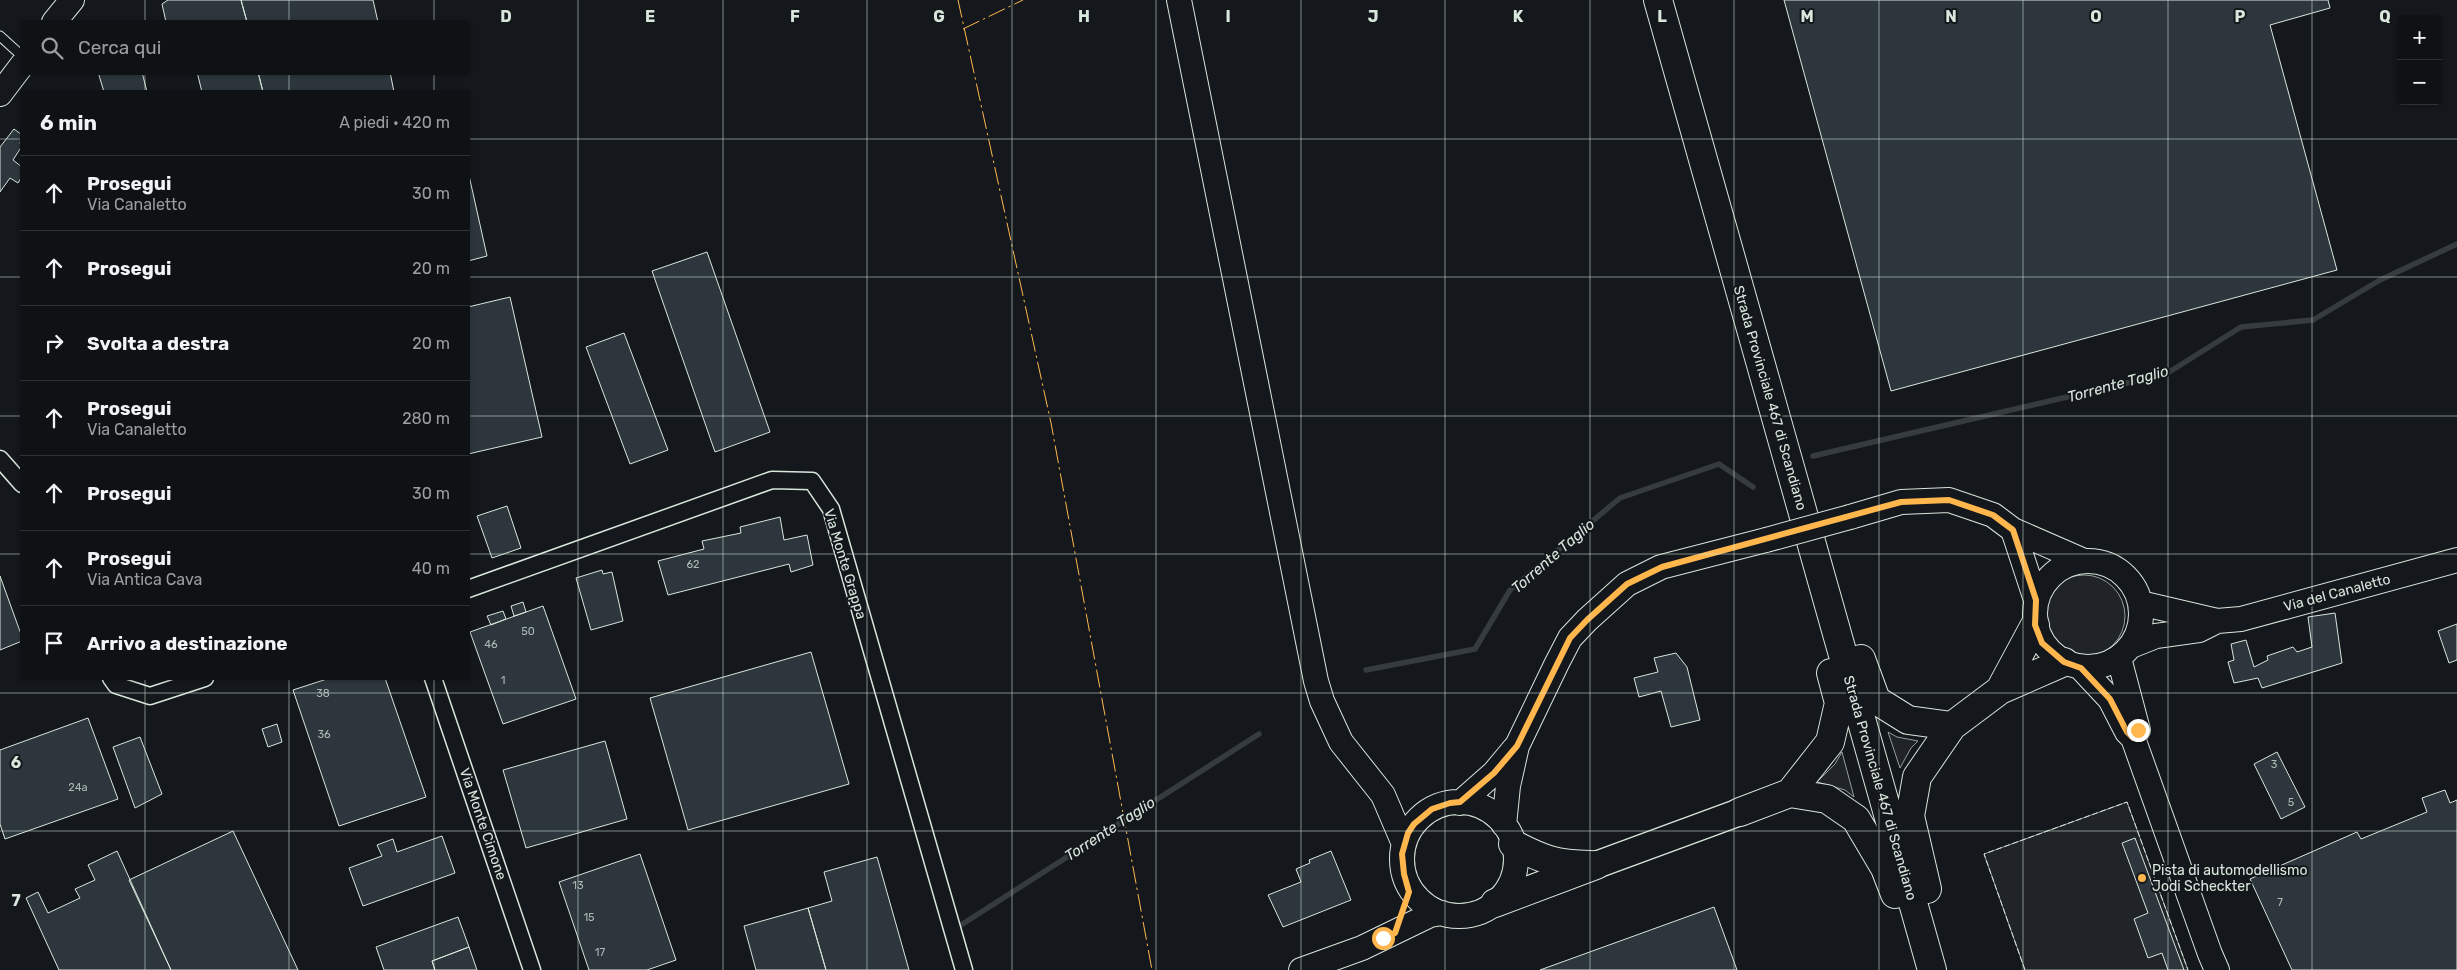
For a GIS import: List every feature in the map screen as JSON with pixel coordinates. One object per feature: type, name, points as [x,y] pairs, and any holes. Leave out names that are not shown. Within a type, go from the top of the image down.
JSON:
[{"type":"highway","name":"Strada Provinciale 467 di Scandiano","points":[[1658,0],[1932,970]]},
{"type":"highway","points":[[1792,474],[1876,700],[1908,720],[1952,726]]},
{"type":"highway","points":[[1790,793],[1830,742],[1839,703],[1808,591],[1792,474]]},
{"type":"highway","points":[[2000,690],[2036,612]]},
{"type":"highway","points":[[1943,970],[1938,935],[1910,816],[1917,777],[1952,726],[2000,690],[2072,665]]},
{"type":"highway","points":[[1740,812],[1790,793],[1827,799],[1856,819],[1885,868],[1924,970]]},
{"type":"highway","points":[[1508,834],[1541,858],[1564,864],[1596,865]]},
{"type":"highway","points":[[1495,903],[1596,865]]},
{"type":"main road","points":[[56,20],[72,0]]},
{"type":"main road","points":[[1179,0],[1316,681],[1322,701],[1341,742],[1383,795],[1404,844]]},
{"type":"main road","points":[[0,94],[20,68]]},
{"type":"main road","points":[[1404,874],[1414,894],[1422,902],[1442,913],[1453,916],[1475,914],[1495,903],[1503,896],[1513,876],[1515,854],[1508,834],[1508,786],[1517,746],[1570,638],[1627,584],[1662,567],[1901,502],[1949,500],[1993,515],[2013,530],[2084,561],[2106,564],[2124,575],[2137,593],[2140,603],[2140,626],[2125,652],[2138,730],[2133,738]]},
{"type":"main road","points":[[2013,530],[2036,612],[2042,643],[2072,665],[2110,699],[2127,732],[2133,738],[2217,970]]},
{"type":"main road","name":"Via del Canaletto","points":[[2217,621],[2241,619],[2457,560]]},
{"type":"main road","points":[[2036,612],[2043,585],[2054,572],[2073,563],[2084,561]]},
{"type":"main road","points":[[2140,603],[2217,621]]},
{"type":"main road","points":[[2072,665],[2101,667],[2156,636],[2199,630],[2217,621]]},
{"type":"main road","points":[[1460,802],[1494,773],[1517,746]]},
{"type":"main road","points":[[1383,795],[1432,809]]},
{"type":"main road","points":[[1395,933],[1409,892],[1402,864],[1404,844],[1414,824],[1432,809],[1460,802],[1480,806],[1508,834]]},
{"type":"main road","points":[[1596,865],[1740,812]]},
{"type":"main road","points":[[1301,970],[1362,948],[1430,915],[1442,913]]},
{"type":"street","points":[[0,459],[20,482]]},
{"type":"street","name":"Via Monte Grappa","points":[[470,588],[772,480],[812,481],[831,509],[964,970]]},
{"type":"street","points":[[112,680],[116,685],[150,696],[199,680]]},
{"type":"street","name":"Via Monte Cimone","points":[[435,680],[532,970]]},
{"type":"lane","points":[[0,36],[20,54]]},
{"type":"shaded area","points":[[2084,575],[2100,578],[2113,587],[2122,600],[2125,616],[2122,632],[2113,645],[2100,654],[2084,657],[2068,654],[2055,645],[2046,632],[2043,616],[2046,600],[2055,587],[2068,578]]},
{"type":"shaded area","points":[[1888,732],[1897,737],[1918,741],[1911,748],[1900,768]]},
{"type":"shaded area","points":[[1842,752],[1854,797],[1845,790],[1817,782],[1835,764]]},
{"type":"shaded area","points":[[2127,802],[2188,970],[2025,970],[1984,854]]},
{"type":"building","points":[[168,0],[241,0],[246,20],[166,20],[162,4]]},
{"type":"building","points":[[241,0],[373,0],[378,20],[246,20]]},
{"type":"building","points":[[1784,0],[2328,0],[2330,8],[2270,25],[2337,270],[1891,391]]},
{"type":"building","points":[[99,75],[143,75],[146,90],[103,90]]},
{"type":"building","points":[[198,75],[259,75],[262,90],[202,90]]},
{"type":"building","points":[[259,75],[391,75],[394,90],[262,90]]},
{"type":"building","points":[[14,129],[20,134],[20,149],[13,160],[20,165],[20,180],[18,183],[10,178],[0,192],[0,147]]},
{"type":"building","points":[[470,180],[487,256],[470,260]]},
{"type":"building","points":[[707,252],[770,432],[715,452],[652,271]]},
{"type":"building","points":[[510,297],[542,437],[470,454],[470,307]]},
{"type":"building","points":[[624,333],[668,450],[630,464],[586,347]]},
{"type":"building","points":[[507,506],[521,548],[492,558],[477,516]]},
{"type":"building","points":[[780,517],[784,540],[807,535],[813,565],[791,572],[789,564],[668,595],[658,561],[704,549],[702,541],[741,533],[740,527]]},
{"type":"building","points":[[602,570],[603,574],[612,572],[623,621],[591,630],[576,578]]},
{"type":"building","points":[[0,576],[20,631],[20,642],[0,650]]},
{"type":"building","points":[[523,602],[526,612],[514,616],[511,606]]},
{"type":"building","points":[[543,606],[576,699],[503,724],[470,632]]},
{"type":"building","points":[[503,611],[506,619],[491,625],[487,616]]},
{"type":"building","points":[[2335,613],[2342,663],[2262,688],[2258,678],[2234,683],[2228,662],[2234,660],[2231,644],[2246,640],[2254,667],[2268,660],[2267,656],[2293,647],[2297,652],[2312,647],[2308,617]]},
{"type":"building","points":[[2457,624],[2457,660],[2449,663],[2438,631]]},
{"type":"building","points":[[811,652],[849,784],[688,830],[650,698]]},
{"type":"building","points":[[1676,653],[1687,667],[1700,720],[1671,727],[1661,691],[1639,697],[1634,678],[1658,672],[1654,658]]},
{"type":"building","points":[[324,680],[386,680],[426,797],[339,826],[293,690]]},
{"type":"building","points":[[88,718],[118,799],[5,839],[0,824],[0,750]]},
{"type":"building","points":[[277,724],[282,742],[268,747],[262,729]]},
{"type":"building","points":[[140,737],[162,794],[135,808],[113,747]]},
{"type":"building","points":[[605,741],[627,819],[526,848],[503,770]]},
{"type":"building","points":[[2277,752],[2305,807],[2281,819],[2254,764]]},
{"type":"building","points":[[2445,790],[2450,803],[2457,800],[2457,970],[2292,970],[2250,879],[2357,832],[2361,839],[2427,812],[2422,798]]},
{"type":"building","points":[[233,831],[298,970],[171,970],[129,880]]},
{"type":"building","points":[[442,836],[455,873],[363,906],[349,868],[382,856],[377,845],[393,839],[397,852]]},
{"type":"building","name":"Pista di automodellismo Jodi Scheckter","points":[[2135,838],[2184,970],[2168,970],[2162,953],[2148,958],[2134,919],[2148,913],[2122,843]]},
{"type":"building","points":[[117,851],[171,970],[59,970],[26,898],[38,892],[48,913],[80,898],[75,889],[95,880],[88,865]]},
{"type":"building","points":[[1331,851],[1351,900],[1283,927],[1268,895],[1301,882],[1296,869],[1310,863],[1309,860]]},
{"type":"building","points":[[640,854],[676,960],[647,970],[589,970],[559,882]]},
{"type":"building","points":[[877,857],[909,970],[826,970],[808,908],[832,901],[824,872]]},
{"type":"building","points":[[1714,907],[1737,970],[1540,970]]},
{"type":"building","points":[[808,908],[826,970],[756,970],[744,926]]},
{"type":"building","points":[[458,917],[469,947],[432,961],[435,970],[384,970],[376,947]]},
{"type":"building","points":[[469,947],[477,970],[435,970],[432,961]]},
{"type":"waterway","name":"Torrente Taglio","points":[[1813,456],[2166,374],[2241,327],[2313,320],[2380,280],[2457,244]]},
{"type":"waterway","name":"Torrente Taglio","points":[[1366,670],[1475,649],[1510,590],[1620,498],[1719,464],[1753,487]]},
{"type":"waterway","name":"Torrente Taglio","points":[[961,925],[1259,734]]},
{"type":"fence","points":[[2025,970],[1984,854],[2127,802],[2188,970]]},
{"type":"power","points":[[958,0],[1051,423],[1152,970]]},
{"type":"power","points":[[963,29],[1023,0]]},
{"type":"place","name":"Pista di automodellismo Jodi Scheckter","points":[[2142,878]]},
{"type":"route","points":[[1383,938],[1395,933],[1409,892],[1402,864],[1402,854],[1408,833],[1414,824],[1432,809],[1441,805],[1460,802],[1494,773],[1517,746],[1570,638],[1627,584],[1662,567],[1901,502],[1949,500],[1993,515],[2013,530],[2036,600],[2034,608],[2035,625],[2042,643],[2055,657],[2072,666],[2081,668],[2110,699],[2127,732],[2133,738],[2138,730]]}]
